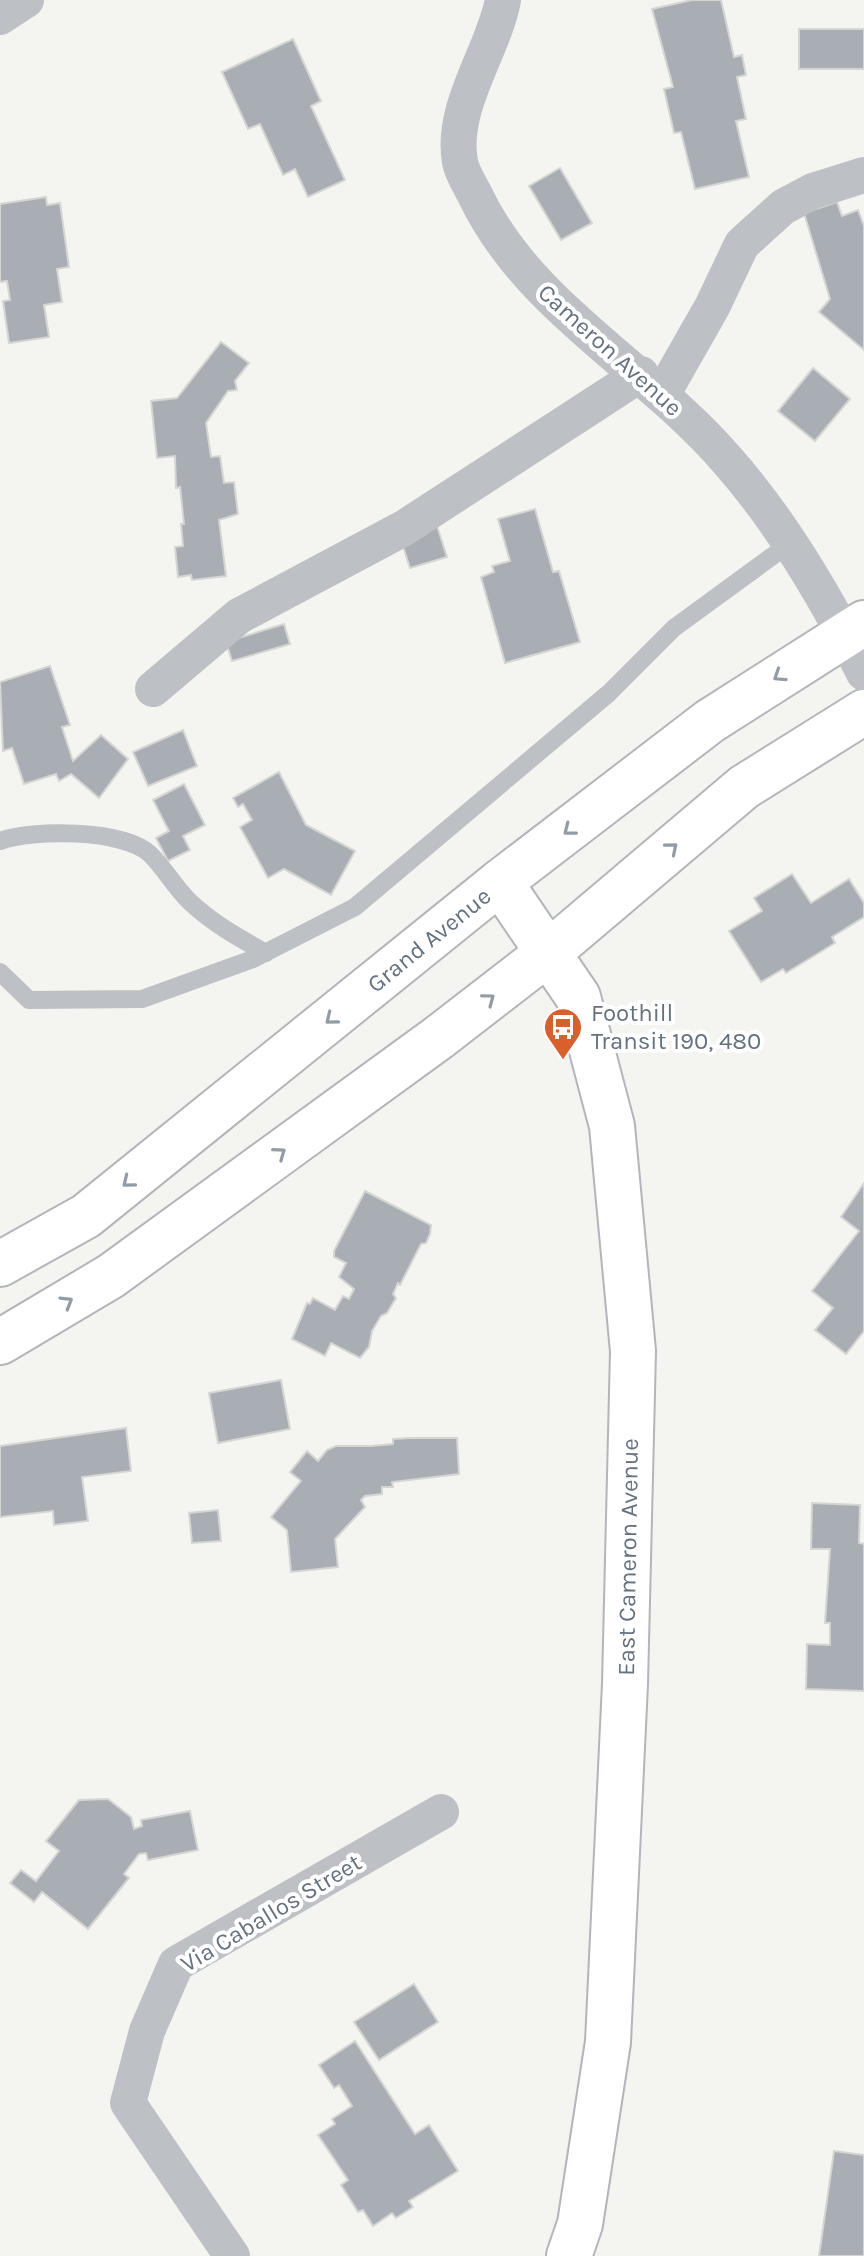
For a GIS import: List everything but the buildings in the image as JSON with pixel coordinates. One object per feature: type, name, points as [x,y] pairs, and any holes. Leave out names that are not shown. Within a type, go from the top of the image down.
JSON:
[{"type":"main road","name":"Grand Avenue","points":[[0,1264],[86,1216],[500,882],[710,721],[854,628]]},
{"type":"main road","points":[[0,1342],[111,1276],[548,953],[744,787],[864,712]]},
{"type":"main road","name":"East Cameron Avenue","points":[[500,882],[578,997],[612,1126],[633,1351],[625,1684],[608,2042],[580,2224],[569,2256]]},
{"type":"street","points":[[0,17],[26,0]]},
{"type":"street","name":"Cameron Avenue","points":[[503,0],[459,137],[460,164],[486,220],[534,283],[652,384],[728,460],[854,628],[864,673]]},
{"type":"street","points":[[153,689],[239,616],[404,528],[652,384],[712,307],[742,244],[793,202],[813,191],[864,175]]},
{"type":"street","name":"Via Caballos Street","points":[[232,2256],[128,2103],[147,2031],[176,1964],[441,1812]]},
{"type":"lane","points":[[0,972],[29,1000],[142,999],[266,953],[355,907],[382,888],[463,814],[609,693],[674,628],[789,544]]},
{"type":"lane","points":[[0,841],[26,834],[103,836],[130,843],[149,853],[191,902],[227,932],[266,953]]},
{"type":"place","name":"Foothill Transit 190, 480","points":[[563,1061]]}]
